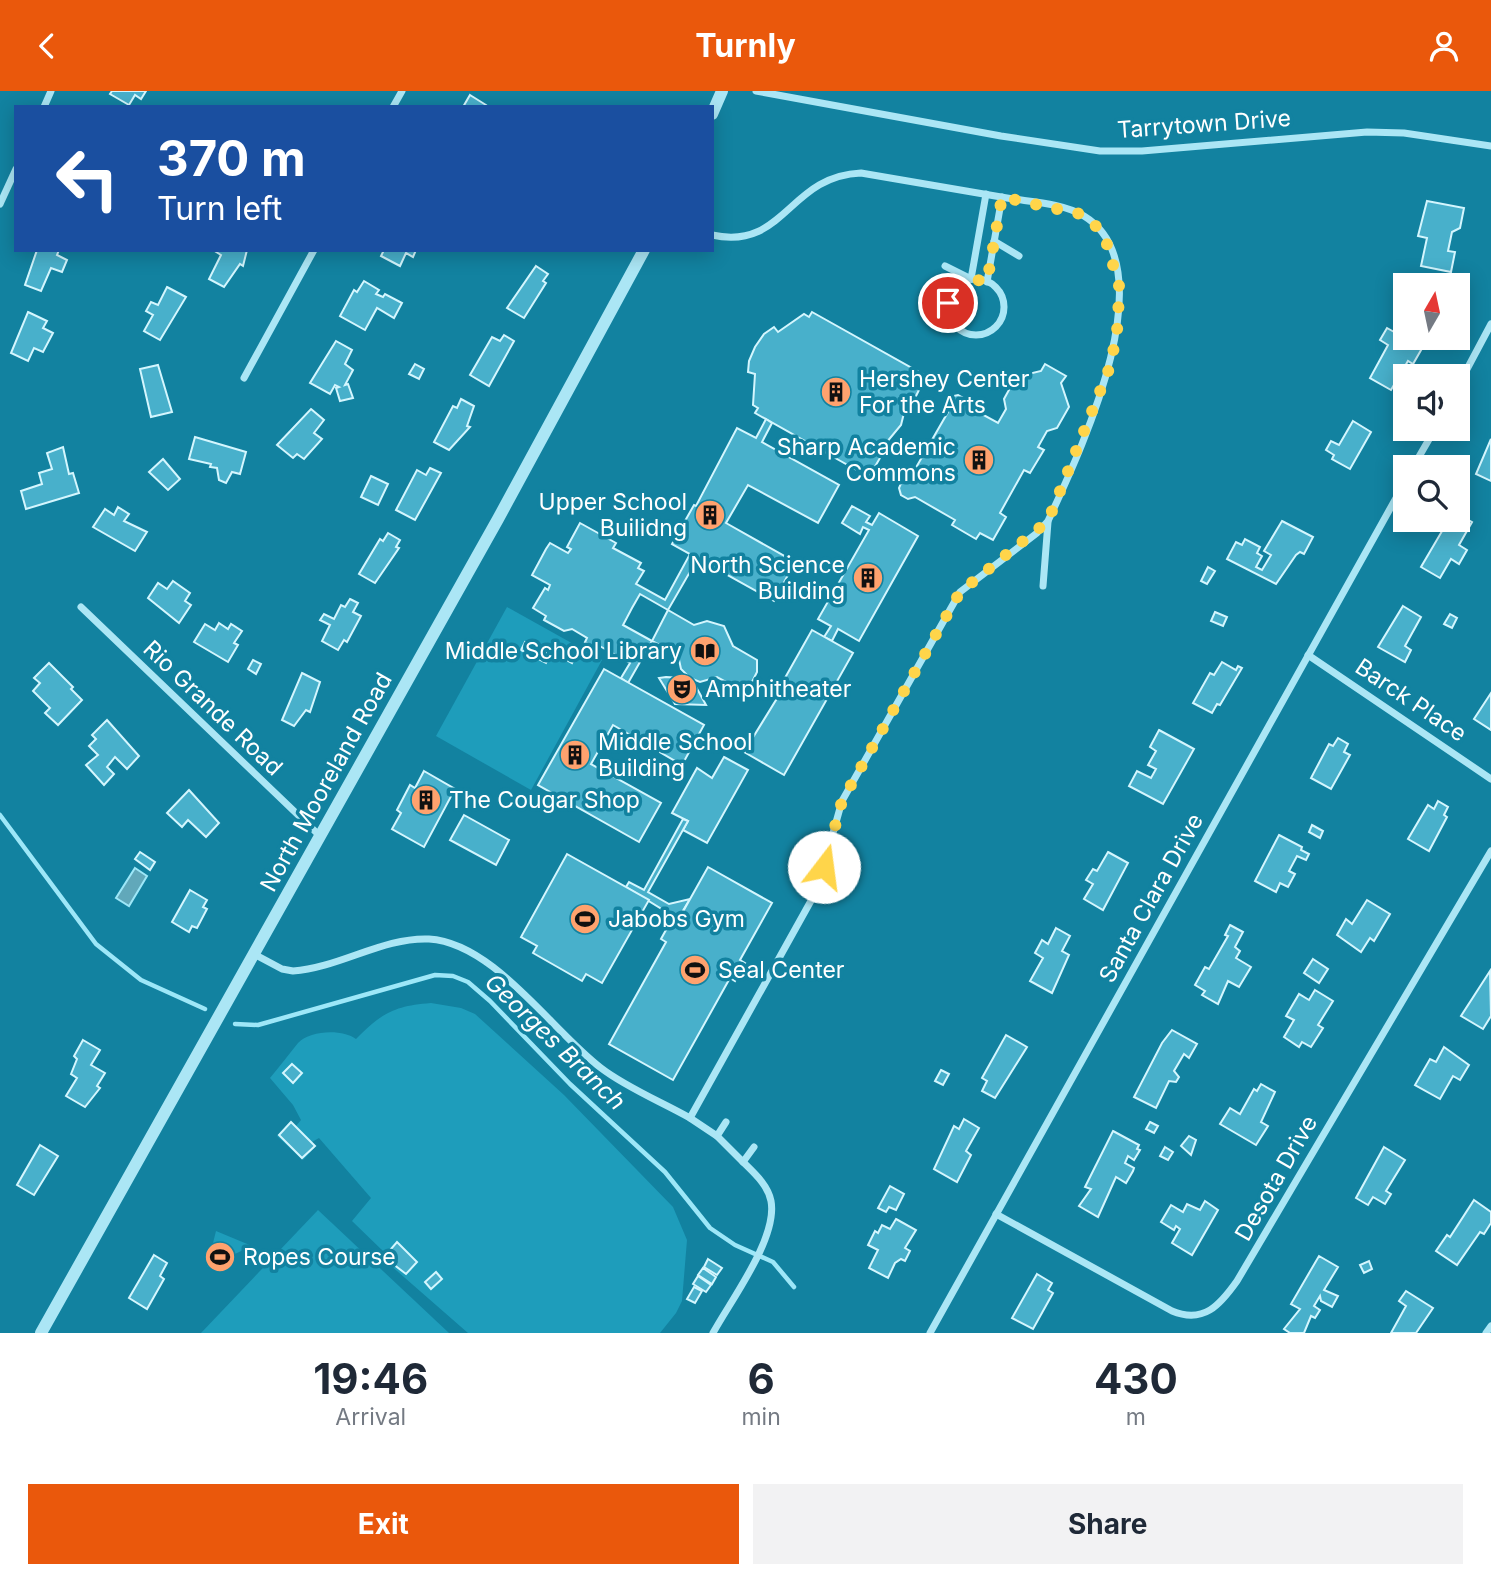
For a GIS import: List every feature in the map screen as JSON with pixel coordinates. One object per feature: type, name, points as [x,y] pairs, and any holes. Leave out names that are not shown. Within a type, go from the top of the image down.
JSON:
[{"type":"street","points":[[714,109],[722,91]]},
{"type":"street","name":"Tarrytown Drive","points":[[756,91],[1001,136],[1100,151],[1142,151],[1367,132],[1404,133],[1491,146]]},
{"type":"street","points":[[0,204],[14,173]]},
{"type":"street","points":[[714,235],[750,236],[774,223],[807,190],[846,174],[861,173],[1071,211],[1095,225],[1112,252],[1119,285],[1118,324],[1111,364],[1048,521],[1043,586]]},
{"type":"street","points":[[971,279],[986,194]]},
{"type":"street","points":[[987,282],[1002,197]]},
{"type":"street","points":[[994,241],[1019,256]]},
{"type":"street","points":[[244,378],[313,252]]},
{"type":"street","name":"North Mooreland Road","points":[[41,1333],[511,497],[643,252]]},
{"type":"street","points":[[929,306],[970,334],[993,329],[1002,316],[1003,300],[987,282],[971,279],[945,266]]},
{"type":"street","points":[[950,320],[950,294],[963,282],[971,279]]},
{"type":"street","points":[[1470,364],[1491,324]]},
{"type":"street","name":"Santa Clara Drive","points":[[930,1333],[1393,503]]},
{"type":"street","points":[[690,1118],[817,890],[842,801],[960,592],[1048,521]]},
{"type":"street","name":"Rio Grande Road","points":[[81,607],[320,836]]},
{"type":"street","name":"Barck Place","points":[[1308,655],[1491,779]]},
{"type":"street","name":"Desota Drive","points":[[996,1214],[1172,1311],[1193,1317],[1213,1310],[1237,1281],[1491,851]]},
{"type":"street","points":[[254,954],[282,969],[293,971],[425,939],[459,944],[473,951],[492,967],[602,1069],[717,1136],[761,1181],[771,1200],[772,1224],[713,1333]]},
{"type":"street","points":[[717,1136],[726,1122]]},
{"type":"street","points":[[743,1162],[754,1147]]},
{"type":"street","points":[[1486,1333],[1491,1326]]},
{"type":"shaded area","points":[[507,607],[602,660],[531,790],[436,736]]},
{"type":"shaded area","points":[[135,868],[147,876],[129,906],[116,898]]},
{"type":"shaded area","points":[[431,1003],[461,1008],[475,1014],[564,1095],[673,1207],[687,1240],[682,1301],[660,1333],[468,1333],[381,1257],[384,1252],[352,1221],[371,1198],[319,1138],[312,1142],[315,1147],[303,1160],[277,1136],[291,1121],[296,1126],[301,1120],[293,1105],[270,1078],[298,1043],[310,1035],[327,1032],[356,1039],[389,1012]]},
{"type":"shaded area","points":[[318,1210],[449,1333],[201,1333]]},
{"type":"shaded area","name":"Ropes Course","points":[[216,1231],[252,1246],[207,1267]]},
{"type":"building","points":[[112,91],[146,91],[141,99],[135,95],[129,105],[110,94]]},
{"type":"building","points":[[470,95],[486,105],[464,105]]},
{"type":"building","points":[[1427,201],[1464,208],[1460,228],[1452,232],[1448,251],[1455,252],[1451,272],[1421,266],[1427,238],[1418,236]]},
{"type":"building","points":[[36,252],[58,252],[57,255],[67,260],[62,272],[51,268],[41,291],[25,285]]},
{"type":"building","points":[[216,252],[246,252],[243,266],[240,264],[224,287],[209,279],[221,255]]},
{"type":"building","points":[[383,252],[415,252],[413,257],[406,253],[400,266],[381,256]]},
{"type":"building","points":[[536,266],[548,274],[543,281],[546,283],[524,318],[507,308]]},
{"type":"building","points":[[364,281],[379,290],[376,294],[383,297],[385,294],[402,303],[394,318],[377,308],[365,330],[340,316],[354,290],[357,292]]},
{"type":"building","points":[[167,287],[186,297],[160,340],[144,331],[153,315],[146,311],[151,302],[158,305]]},
{"type":"building","points":[[28,312],[47,321],[43,328],[53,333],[43,352],[34,348],[28,361],[11,353]]},
{"type":"building","name":"Hershey Center For the Arts","points":[[812,312],[926,376],[912,404],[907,401],[901,425],[881,449],[884,451],[869,477],[755,413],[758,408],[753,405],[755,374],[748,372],[755,347],[764,334],[774,327],[778,332],[804,314],[809,317]]},
{"type":"building","points":[[1387,328],[1393,331],[1393,350],[1421,350],[1413,364],[1408,361],[1406,364],[1393,364],[1391,390],[1370,378],[1388,345],[1380,340]]},
{"type":"building","points":[[504,335],[514,341],[489,386],[470,375],[492,337],[500,341]]},
{"type":"building","points":[[336,341],[352,350],[345,364],[353,370],[345,385],[348,384],[353,398],[340,401],[336,388],[339,387],[335,385],[330,394],[310,383]]},
{"type":"building","points":[[415,364],[424,369],[419,379],[409,374]]},
{"type":"building","name":"Sharp Academic Commons","points":[[1045,364],[1066,376],[1061,383],[1069,407],[1057,428],[1047,431],[1038,447],[1044,450],[1030,473],[1024,470],[1000,513],[1006,517],[993,540],[980,533],[976,539],[952,525],[955,520],[915,497],[908,499],[901,495],[899,488],[902,481],[910,478],[948,412],[946,404],[949,397],[958,395],[965,399],[967,406],[998,423],[1006,409],[1004,399],[1016,377],[1041,371]]},
{"type":"building","points":[[158,365],[172,412],[151,417],[140,369]]},
{"type":"building","points":[[461,399],[474,406],[467,426],[470,427],[449,450],[434,442],[453,406],[457,408]]},
{"type":"building","points":[[311,409],[324,420],[314,433],[322,439],[304,459],[297,454],[293,458],[277,445]]},
{"type":"building","name":"Upper School Builidng","points":[[766,419],[772,423],[762,442],[839,485],[818,523],[748,485],[726,523],[795,562],[774,601],[672,544],[694,505],[696,506],[737,428],[756,438]]},
{"type":"building","points":[[1353,421],[1371,432],[1350,469],[1332,459],[1334,455],[1326,450],[1331,441],[1339,445]]},
{"type":"building","points":[[195,437],[246,452],[240,474],[232,472],[226,483],[219,480],[217,468],[210,467],[211,464],[189,459]]},
{"type":"building","points":[[1491,439],[1491,481],[1476,474]]},
{"type":"building","points":[[63,447],[69,474],[73,473],[79,493],[26,509],[21,491],[42,484],[39,473],[52,469],[47,453]]},
{"type":"building","points":[[163,459],[180,479],[168,490],[149,472]]},
{"type":"building","points":[[430,468],[441,473],[415,520],[396,510],[417,470],[426,475]]},
{"type":"building","points":[[371,476],[388,484],[378,505],[361,497]]},
{"type":"building","name":"North Science Building","points":[[852,506],[870,516],[866,522],[872,525],[879,513],[918,536],[859,641],[838,629],[832,641],[824,637],[831,626],[818,619],[869,530],[863,527],[860,534],[842,523]]},
{"type":"building","points":[[118,507],[129,514],[124,521],[147,532],[135,551],[93,527],[105,509],[114,515]]},
{"type":"building","points":[[1282,521],[1313,537],[1304,554],[1300,552],[1296,555],[1276,584],[1227,559],[1236,542],[1242,545],[1245,539],[1260,547],[1257,553],[1262,556],[1256,567],[1262,570],[1271,555],[1264,551]]},
{"type":"building","points":[[580,523],[616,543],[613,548],[641,563],[638,568],[644,571],[636,584],[665,600],[690,554],[698,558],[668,610],[640,594],[632,608],[623,625],[652,641],[628,683],[621,678],[630,663],[596,644],[594,647],[585,642],[587,638],[572,629],[564,631],[544,620],[546,616],[533,608],[545,588],[548,590],[550,585],[532,575],[546,549],[550,543],[568,553],[571,549],[567,547]]},
{"type":"building","points":[[1441,532],[1466,532],[1459,545],[1467,550],[1459,564],[1451,559],[1440,578],[1421,567]]},
{"type":"building","points":[[388,533],[400,540],[396,547],[399,548],[375,583],[359,574],[380,539],[383,541]]},
{"type":"building","points":[[1208,567],[1215,571],[1207,584],[1201,581]]},
{"type":"building","points":[[173,581],[190,593],[185,601],[191,605],[179,623],[148,598],[158,583],[167,589]]},
{"type":"building","points":[[350,599],[358,603],[353,612],[361,616],[347,642],[344,640],[338,650],[322,641],[330,625],[320,620],[324,614],[334,619],[341,605],[345,607]]},
{"type":"building","points":[[1403,606],[1421,617],[1405,646],[1411,650],[1405,662],[1378,647]]},
{"type":"building","name":"Middle School Library","points":[[668,610],[694,625],[707,621],[724,626],[733,646],[757,660],[757,672],[751,684],[741,690],[717,677],[700,682],[690,678],[681,669],[678,655],[652,641]]},
{"type":"building","points":[[1215,612],[1227,617],[1223,626],[1211,621]]},
{"type":"building","points":[[1450,614],[1457,618],[1452,628],[1444,624]]},
{"type":"building","points":[[219,623],[228,629],[231,624],[242,631],[234,643],[238,645],[228,662],[194,642],[205,624],[215,630]]},
{"type":"building","points":[[812,630],[853,653],[784,775],[744,752],[784,687],[781,685]]},
{"type":"building","points":[[525,642],[550,655],[546,663],[521,650]]},
{"type":"building","points":[[556,646],[575,657],[572,663],[552,652]]},
{"type":"building","points":[[253,660],[261,664],[256,674],[248,669]]},
{"type":"building","points":[[1222,662],[1236,670],[1238,666],[1242,668],[1220,705],[1217,704],[1212,713],[1193,703],[1210,673],[1214,675]]},
{"type":"building","points":[[49,663],[82,700],[58,725],[45,713],[50,708],[33,691],[40,683],[34,678]]},
{"type":"building","name":"Middle School Building","points":[[604,669],[704,725],[682,765],[613,725],[591,764],[661,803],[639,842],[538,785]]},
{"type":"building","points":[[302,673],[320,682],[310,712],[306,710],[294,726],[282,720]]},
{"type":"building","name":"Amphitheater","points":[[659,678],[682,678],[695,685],[706,705],[675,704]]},
{"type":"building","points":[[1491,693],[1491,730],[1474,719]]},
{"type":"building","points":[[107,720],[139,756],[127,769],[115,757],[107,767],[114,774],[104,785],[86,765],[98,755],[89,746],[96,739],[92,735]]},
{"type":"building","points":[[1159,730],[1194,749],[1163,804],[1129,786],[1137,771],[1151,778],[1156,769],[1148,765],[1156,751],[1150,747]]},
{"type":"building","points":[[1338,738],[1348,744],[1344,752],[1350,755],[1331,789],[1311,778],[1329,744],[1333,746]]},
{"type":"building","points":[[724,757],[748,770],[707,843],[683,830],[688,821],[672,813],[697,768],[712,778]]},
{"type":"building","name":"The Cougar Shop","points":[[424,771],[455,789],[424,847],[392,829],[401,813],[397,810],[410,785],[415,788]]},
{"type":"building","points":[[189,790],[219,823],[206,837],[188,820],[182,827],[167,813]]},
{"type":"building","points":[[1438,801],[1448,807],[1444,815],[1447,817],[1429,851],[1408,839],[1428,805],[1434,809]]},
{"type":"building","points":[[464,815],[509,840],[496,865],[450,840]]},
{"type":"building","points":[[683,819],[688,821],[648,892],[669,904],[690,899],[678,919],[626,887],[629,882],[644,890]]},
{"type":"building","points":[[1312,825],[1323,831],[1320,838],[1309,832]]},
{"type":"building","points":[[1279,835],[1302,847],[1301,850],[1309,854],[1306,860],[1297,856],[1289,871],[1295,874],[1288,887],[1280,883],[1276,892],[1255,881]]},
{"type":"building","points":[[140,852],[155,862],[150,870],[135,859]]},
{"type":"building","points":[[1108,852],[1128,863],[1103,910],[1084,899],[1093,884],[1086,880],[1093,869],[1097,871]]},
{"type":"building","name":"Jabobs Gym","points":[[567,854],[649,900],[602,983],[586,974],[582,981],[533,953],[537,946],[521,937]]},
{"type":"building","name":"Seal Center","points":[[708,867],[772,903],[740,960],[745,963],[735,981],[730,978],[673,1080],[609,1044],[666,942],[661,939],[671,921],[676,924]]},
{"type":"building","points":[[190,890],[207,900],[203,907],[207,909],[197,928],[192,926],[189,932],[172,922]]},
{"type":"building","points":[[1367,900],[1390,914],[1374,941],[1370,938],[1361,952],[1337,935],[1346,919],[1352,924]]},
{"type":"building","points":[[1230,925],[1243,932],[1235,947],[1240,951],[1236,958],[1251,967],[1239,987],[1228,981],[1218,1004],[1202,995],[1205,991],[1195,985],[1205,967],[1209,969],[1228,936],[1225,935]]},
{"type":"building","points":[[1056,928],[1070,936],[1062,951],[1069,955],[1052,993],[1030,981],[1043,958],[1035,953],[1042,940],[1048,944]]},
{"type":"building","points":[[1313,959],[1328,969],[1319,983],[1304,973]]},
{"type":"building","points":[[1490,971],[1491,1016],[1483,1029],[1461,1016]]},
{"type":"building","points":[[1315,990],[1333,1001],[1318,1025],[1323,1028],[1311,1047],[1302,1042],[1299,1047],[1284,1037],[1294,1020],[1286,1016],[1299,994],[1309,1000]]},
{"type":"building","points":[[1172,1030],[1197,1044],[1189,1058],[1184,1054],[1174,1071],[1179,1077],[1176,1082],[1169,1081],[1156,1108],[1134,1097],[1162,1043]]},
{"type":"building","points":[[1006,1035],[1027,1047],[995,1098],[982,1091],[987,1081],[982,1078]]},
{"type":"building","points":[[83,1040],[100,1050],[91,1065],[105,1073],[97,1086],[100,1088],[85,1107],[66,1096],[77,1078],[71,1074],[77,1059],[74,1056]]},
{"type":"building","points":[[1444,1047],[1469,1065],[1460,1080],[1453,1076],[1440,1099],[1415,1085],[1430,1059],[1436,1062]]},
{"type":"building","points":[[292,1064],[302,1073],[293,1083],[283,1073]]},
{"type":"building","points":[[941,1070],[949,1074],[943,1085],[935,1081]]},
{"type":"building","points":[[1261,1084],[1275,1092],[1261,1122],[1268,1126],[1256,1145],[1220,1124],[1230,1108],[1240,1114],[1254,1089],[1257,1091]]},
{"type":"building","points":[[964,1119],[979,1128],[966,1151],[971,1155],[957,1182],[934,1169],[954,1126],[959,1129]]},
{"type":"building","points":[[291,1122],[315,1146],[302,1158],[279,1135]]},
{"type":"building","points":[[1150,1122],[1158,1126],[1154,1133],[1146,1129]]},
{"type":"building","points":[[1113,1131],[1139,1145],[1137,1149],[1140,1150],[1134,1160],[1128,1156],[1125,1163],[1134,1168],[1133,1171],[1126,1183],[1116,1177],[1098,1217],[1079,1206],[1091,1189],[1085,1187]]},
{"type":"building","points":[[1189,1136],[1196,1140],[1191,1155],[1181,1146]]},
{"type":"building","points":[[40,1145],[58,1156],[34,1195],[17,1185]]},
{"type":"building","points":[[1165,1147],[1173,1152],[1168,1160],[1160,1156]]},
{"type":"building","points":[[1384,1147],[1405,1160],[1386,1191],[1391,1194],[1385,1204],[1373,1197],[1368,1205],[1356,1198]]},
{"type":"building","points":[[890,1186],[904,1194],[896,1210],[889,1207],[886,1212],[878,1208]]},
{"type":"building","points":[[1474,1200],[1491,1212],[1491,1223],[1484,1234],[1480,1232],[1457,1265],[1436,1251],[1447,1235],[1450,1237]]},
{"type":"building","points":[[1205,1201],[1218,1210],[1192,1255],[1172,1243],[1180,1229],[1176,1226],[1174,1230],[1161,1222],[1171,1205],[1183,1212],[1187,1204],[1200,1210]]},
{"type":"building","points":[[896,1219],[916,1230],[905,1248],[910,1251],[905,1261],[901,1259],[895,1263],[888,1278],[869,1268],[878,1250],[868,1245],[875,1231],[878,1233],[882,1225],[890,1229]]},
{"type":"building","points":[[397,1242],[417,1262],[406,1274],[384,1257]]},
{"type":"building","points":[[154,1255],[167,1263],[160,1276],[164,1279],[147,1309],[129,1298]]},
{"type":"building","points":[[1319,1256],[1338,1267],[1324,1290],[1338,1296],[1332,1307],[1321,1301],[1320,1296],[1314,1306],[1320,1310],[1315,1318],[1311,1316],[1304,1333],[1290,1333],[1284,1329],[1300,1309],[1291,1304]]},
{"type":"building","points":[[708,1259],[722,1268],[717,1275],[704,1267]]},
{"type":"building","points":[[1369,1261],[1372,1269],[1364,1273],[1360,1265]]},
{"type":"building","points":[[703,1268],[716,1277],[712,1284],[698,1275]]},
{"type":"building","points":[[436,1272],[442,1279],[431,1289],[425,1282]]},
{"type":"building","points":[[1037,1274],[1052,1283],[1048,1290],[1053,1293],[1033,1329],[1012,1318]]},
{"type":"building","points":[[698,1276],[711,1285],[706,1292],[693,1284]]},
{"type":"building","points":[[694,1287],[702,1291],[695,1303],[687,1299]]},
{"type":"building","points":[[1406,1291],[1433,1308],[1416,1333],[1391,1333],[1406,1306],[1399,1301]]},
{"type":"waterway","name":"Georges Branch","points":[[0,815],[96,944],[141,980],[205,1009]]},
{"type":"waterway","name":"Georges Branch","points":[[235,1024],[258,1025],[435,975],[453,976],[468,982],[490,1001],[570,1084],[665,1172],[710,1228],[735,1245],[773,1262],[794,1287]]},
{"type":"place","name":"Hershey Center For the Arts","points":[[836,392]]},
{"type":"place","name":"Sharp Academic Commons","points":[[979,460]]},
{"type":"place","name":"Upper School Builidng","points":[[710,515]]},
{"type":"place","name":"North Science Building","points":[[868,578]]},
{"type":"place","name":"Middle School Library","points":[[705,651]]},
{"type":"place","name":"Amphitheater","points":[[682,689]]},
{"type":"place","name":"Middle School Building","points":[[575,755]]},
{"type":"place","name":"The Cougar Shop","points":[[426,800]]},
{"type":"place","name":"Jabobs Gym","points":[[585,919]]},
{"type":"place","name":"Seal Center","points":[[695,970]]},
{"type":"place","name":"Ropes Course","points":[[220,1257]]},
{"type":"route","points":[[824,867],[842,801],[960,592],[974,578],[1037,533],[1048,521],[1099,398],[1115,347],[1119,285],[1112,252],[1095,225],[1087,218],[1049,205],[1002,197],[987,282],[979,279],[963,282],[950,294],[948,303]]}]
